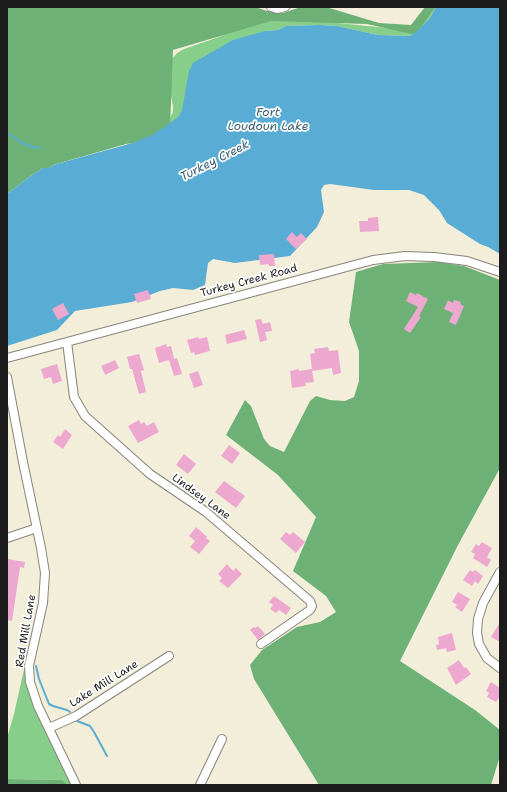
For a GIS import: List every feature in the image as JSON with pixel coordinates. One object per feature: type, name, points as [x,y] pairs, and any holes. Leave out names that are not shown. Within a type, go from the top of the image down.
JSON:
[{"type":"street","points":[[272,7],[277,9],[285,7]]},
{"type":"street","name":"Turkey Creek Road","points":[[7,358],[373,260],[405,256],[434,257],[467,261],[500,272]]},
{"type":"street","name":"Lindsey Lane","points":[[67,342],[74,397],[84,416],[150,474],[206,512],[310,600],[312,606],[308,611],[261,644]]},
{"type":"street","name":"Red Mill Lane","points":[[7,377],[9,404],[37,528],[45,573],[43,603],[30,666],[30,682],[33,693],[76,785]]},
{"type":"street","points":[[7,538],[37,528]]},
{"type":"street","points":[[500,572],[483,604],[478,619],[477,633],[479,644],[487,658],[500,668]]},
{"type":"street","name":"Lake Mill Lane","points":[[49,728],[76,716],[169,656]]},
{"type":"street","points":[[200,785],[222,739]]},
{"type":"green space","points":[[7,7],[255,7],[267,11],[283,13],[301,7],[326,7],[379,23],[411,25],[425,7],[435,7],[416,35],[367,24],[271,21],[173,50],[170,128],[150,141],[126,144],[53,165],[49,168],[43,168],[7,194]]},
{"type":"green space","points":[[431,7],[436,7],[430,18],[410,36],[378,35],[337,26],[319,25],[286,26],[278,30],[265,31],[182,110],[180,116],[166,126],[173,112],[167,75],[171,60],[177,53],[184,49],[233,31],[267,21],[317,21],[408,30]]},
{"type":"green space","points":[[439,262],[464,266],[500,280],[500,468],[458,545],[400,661],[475,710],[500,730],[500,756],[491,785],[319,785],[254,679],[250,665],[262,650],[297,627],[320,622],[336,612],[326,596],[293,571],[316,517],[278,475],[226,435],[245,400],[251,406],[264,439],[270,446],[284,452],[310,401],[316,396],[330,400],[345,401],[354,397],[359,381],[359,351],[349,322],[356,272],[383,264]]},
{"type":"green space","points":[[25,665],[25,678],[32,702],[71,785],[67,785],[63,780],[7,779],[7,738]]},
{"type":"green space","points":[[7,779],[63,780],[67,785],[7,785]]},
{"type":"water","name":"Fort Loudoun Lake","points":[[436,7],[500,7],[500,254],[480,244],[447,223],[439,210],[424,195],[409,190],[374,190],[330,184],[324,185],[321,190],[324,212],[317,227],[290,256],[235,263],[213,259],[208,263],[205,285],[193,290],[173,288],[160,291],[132,302],[75,311],[57,330],[7,346],[7,194],[43,168],[49,168],[53,165],[136,142],[149,137],[166,126],[179,116],[182,110],[189,71],[193,63],[233,40],[265,31],[278,30],[286,26],[319,25],[337,26],[378,35],[410,36],[430,18]]},
{"type":"building","points":[[378,217],[379,231],[360,232],[359,221],[368,221],[368,218]]},
{"type":"building","points":[[292,232],[297,237],[301,233],[307,239],[296,249],[286,239]]},
{"type":"building","points":[[274,254],[275,266],[269,266],[268,264],[260,265],[259,255]]},
{"type":"building","points":[[148,290],[151,299],[137,303],[134,294]]},
{"type":"building","points":[[410,292],[416,295],[417,293],[428,299],[419,316],[421,317],[410,333],[404,329],[418,307],[406,301]]},
{"type":"building","points":[[448,300],[453,303],[454,300],[461,302],[460,304],[464,306],[456,325],[449,322],[453,313],[444,309]]},
{"type":"building","points":[[63,303],[69,314],[58,320],[52,309]]},
{"type":"building","points":[[261,319],[263,324],[270,322],[272,331],[265,332],[267,340],[260,342],[255,320]]},
{"type":"building","points":[[244,330],[247,339],[227,344],[225,335]]},
{"type":"building","points":[[198,337],[199,339],[207,337],[210,351],[195,355],[194,352],[191,353],[187,340]]},
{"type":"building","points":[[166,344],[167,347],[171,346],[174,359],[177,358],[182,374],[174,376],[169,360],[159,363],[155,348]]},
{"type":"building","points":[[328,347],[329,351],[338,350],[341,373],[333,375],[332,368],[312,371],[314,382],[305,383],[306,386],[292,388],[290,371],[312,369],[310,354],[315,353],[314,349]]},
{"type":"building","points":[[139,354],[144,370],[141,371],[146,392],[139,394],[127,357]]},
{"type":"building","points":[[115,360],[119,368],[105,375],[101,366]]},
{"type":"building","points":[[57,364],[62,381],[53,384],[51,377],[44,379],[41,369]]},
{"type":"building","points":[[198,371],[203,385],[194,388],[189,374]]},
{"type":"building","points":[[139,420],[141,424],[144,422],[147,426],[154,422],[159,432],[138,443],[128,426]]},
{"type":"building","points":[[65,429],[72,435],[63,449],[53,442],[58,435],[60,437]]},
{"type":"building","points":[[229,445],[240,453],[232,464],[221,456]]},
{"type":"building","points":[[184,454],[196,464],[188,474],[176,465]]},
{"type":"building","points":[[224,481],[245,496],[236,508],[215,492]]},
{"type":"building","points":[[196,527],[210,541],[199,554],[190,547],[195,541],[189,536]]},
{"type":"building","points":[[286,532],[290,535],[293,532],[305,542],[296,553],[280,539]]},
{"type":"building","points":[[482,542],[492,548],[487,557],[491,560],[487,567],[473,558],[475,554],[471,552],[476,544],[479,546]]},
{"type":"building","points":[[8,559],[25,562],[24,568],[20,567],[12,621],[7,620]]},
{"type":"building","points":[[227,564],[233,571],[236,568],[242,574],[228,588],[219,581],[222,578],[218,574]]},
{"type":"building","points":[[470,570],[473,572],[475,570],[483,576],[478,584],[475,581],[472,586],[463,580]]},
{"type":"building","points":[[458,592],[470,599],[462,612],[455,607],[457,605],[452,602]]},
{"type":"building","points":[[274,596],[291,608],[286,615],[279,610],[276,613],[270,609],[273,605],[269,602]]},
{"type":"building","points":[[500,622],[500,642],[491,637]]},
{"type":"building","points":[[258,626],[265,634],[258,640],[250,630]]},
{"type":"building","points":[[452,633],[456,650],[447,652],[446,648],[437,650],[436,645],[439,644],[438,637]]},
{"type":"building","points":[[459,660],[464,668],[466,667],[471,674],[456,685],[447,668]]},
{"type":"building","points":[[491,682],[500,688],[500,696],[496,702],[487,697],[489,693],[486,691]]},
{"type":"waterway","points":[[7,133],[22,143],[34,148],[40,147]]},
{"type":"waterway","points":[[36,666],[39,679],[49,704],[70,712]]},
{"type":"waterway","points":[[77,721],[90,726],[107,756]]},
{"type":"water label","name":"Turkey Creek","points":[[215,161]]}]
